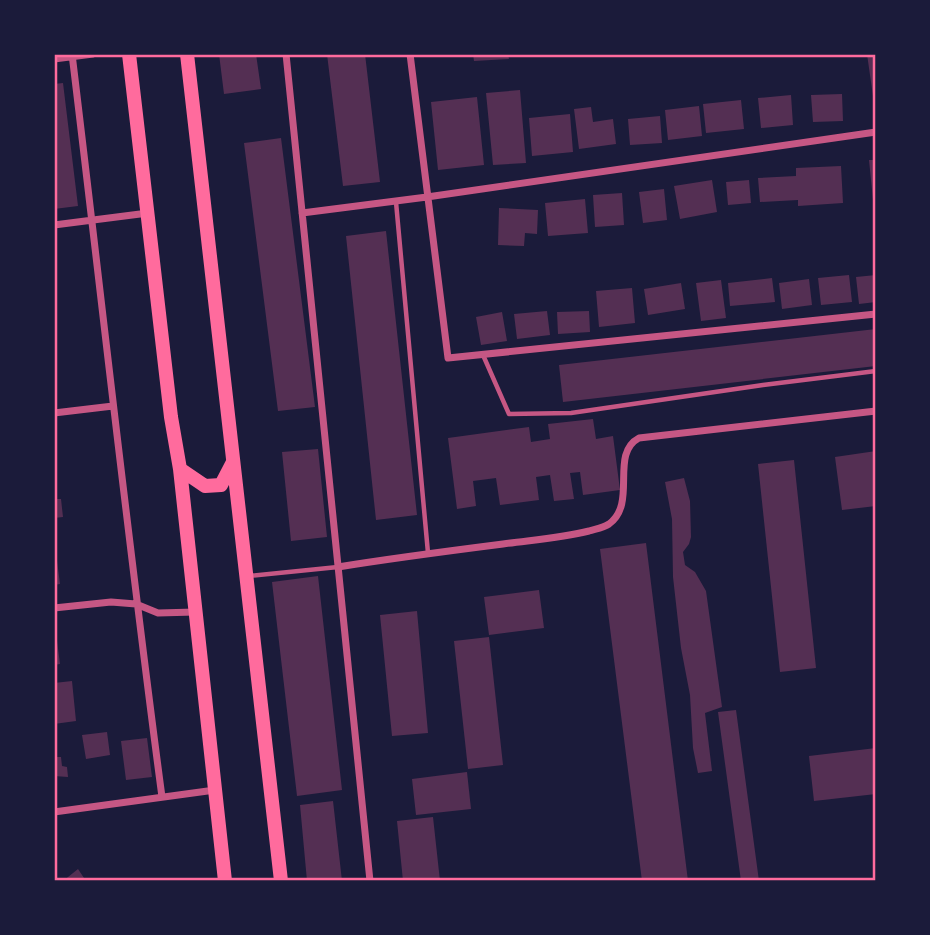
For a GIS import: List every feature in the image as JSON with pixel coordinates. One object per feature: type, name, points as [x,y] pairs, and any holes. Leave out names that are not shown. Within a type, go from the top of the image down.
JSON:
[{"type":"main road","points":[[129,54],[171,417],[180,469],[225,881]]},
{"type":"main road","points":[[187,54],[281,881]]},
{"type":"main road","points":[[180,469],[205,486],[221,485],[234,461]]},
{"type":"street","points":[[54,59],[93,54]]},
{"type":"street","points":[[286,54],[370,881]]},
{"type":"street","points":[[410,54],[448,358],[876,314]]},
{"type":"street","points":[[72,56],[136,604],[162,797]]},
{"type":"street","points":[[302,213],[427,198],[876,132]]},
{"type":"street","points":[[54,225],[148,213]]},
{"type":"street","points":[[54,413],[113,406]]},
{"type":"street","points":[[338,567],[573,535],[607,526],[618,516],[622,504],[626,452],[631,442],[639,438],[876,411]]},
{"type":"street","points":[[54,608],[111,602],[136,604],[158,613],[195,612]]},
{"type":"street","points":[[54,812],[215,790]]},
{"type":"lane","points":[[396,202],[428,553]]},
{"type":"lane","points":[[483,354],[509,414],[571,413],[764,384],[876,371]]},
{"type":"lane","points":[[247,576],[338,567]]},
{"type":"building","points":[[219,54],[256,54],[261,89],[224,94]]},
{"type":"building","points":[[327,54],[365,54],[380,182],[343,186]]},
{"type":"building","points":[[473,54],[508,54],[509,59],[474,61]]},
{"type":"building","points":[[867,54],[876,54],[876,103],[874,103]]},
{"type":"building","points":[[63,83],[78,206],[54,209],[54,84]]},
{"type":"building","points":[[520,90],[526,163],[493,165],[486,93]]},
{"type":"building","points":[[842,94],[843,121],[813,122],[811,95]]},
{"type":"building","points":[[791,95],[793,125],[761,128],[758,98]]},
{"type":"building","points":[[477,97],[484,165],[438,170],[431,102]]},
{"type":"building","points":[[741,100],[744,129],[706,133],[703,104]]},
{"type":"building","points":[[699,106],[702,136],[668,140],[665,110]]},
{"type":"building","points":[[591,107],[593,122],[613,119],[616,144],[579,149],[574,109]]},
{"type":"building","points":[[570,114],[573,152],[532,156],[529,118]]},
{"type":"building","points":[[660,116],[662,143],[630,145],[628,119]]},
{"type":"building","points":[[281,138],[315,407],[278,411],[244,143]]},
{"type":"building","points":[[869,160],[876,160],[874,210]]},
{"type":"building","points":[[841,166],[843,203],[798,206],[798,200],[760,202],[758,178],[796,176],[796,168]]},
{"type":"building","points":[[712,180],[717,212],[680,219],[674,186]]},
{"type":"building","points":[[749,180],[751,203],[728,205],[726,182]]},
{"type":"building","points":[[664,189],[667,220],[643,223],[639,192]]},
{"type":"building","points":[[622,193],[624,225],[595,227],[593,195]]},
{"type":"building","points":[[585,199],[588,233],[548,236],[545,203]]},
{"type":"building","points":[[499,208],[538,210],[537,234],[525,233],[524,246],[498,245]]},
{"type":"building","points":[[386,231],[417,515],[376,520],[346,236]]},
{"type":"building","points":[[849,275],[852,302],[821,305],[818,278]]},
{"type":"building","points":[[876,275],[876,302],[859,304],[856,277]]},
{"type":"building","points":[[772,278],[775,302],[730,306],[728,283]]},
{"type":"building","points":[[809,279],[812,305],[782,309],[779,283]]},
{"type":"building","points":[[721,280],[726,318],[701,321],[696,283]]},
{"type":"building","points":[[681,283],[685,309],[648,315],[644,289]]},
{"type":"building","points":[[632,288],[635,323],[599,327],[596,291]]},
{"type":"building","points":[[547,311],[550,335],[517,339],[514,314]]},
{"type":"building","points":[[589,311],[590,332],[558,334],[557,312]]},
{"type":"building","points":[[502,312],[507,341],[481,345],[476,317]]},
{"type":"building","points":[[876,329],[876,366],[563,402],[559,365]]},
{"type":"building","points":[[593,419],[596,439],[613,436],[620,490],[583,495],[580,472],[570,473],[574,499],[554,501],[550,475],[536,477],[539,500],[500,505],[496,478],[473,481],[476,506],[457,509],[448,438],[529,427],[531,442],[550,439],[548,424]]},
{"type":"building","points":[[318,449],[327,537],[291,541],[282,452]]},
{"type":"building","points":[[876,451],[876,506],[842,510],[835,457]]},
{"type":"building","points":[[794,460],[816,668],[780,672],[758,464]]},
{"type":"building","points":[[684,478],[690,501],[691,537],[683,552],[685,565],[695,572],[706,591],[722,707],[705,713],[712,771],[698,773],[693,748],[690,695],[681,648],[673,577],[672,519],[665,482]]},
{"type":"building","points":[[54,499],[61,499],[63,517],[54,518]]},
{"type":"building","points":[[646,543],[688,881],[642,881],[600,549]]},
{"type":"building","points":[[54,553],[60,584],[54,585]]},
{"type":"building","points":[[318,576],[342,790],[297,796],[272,582]]},
{"type":"building","points":[[539,590],[544,628],[489,635],[484,597]]},
{"type":"building","points":[[417,611],[428,733],[392,736],[380,615]]},
{"type":"building","points":[[54,633],[60,664],[54,665]]},
{"type":"building","points":[[489,637],[503,765],[468,769],[454,641]]},
{"type":"building","points":[[72,681],[76,721],[54,724],[54,683]]},
{"type":"building","points":[[736,710],[759,881],[741,881],[718,712]]},
{"type":"building","points":[[107,732],[110,755],[86,759],[82,735]]},
{"type":"building","points":[[147,738],[152,777],[126,780],[121,741]]},
{"type":"building","points":[[876,748],[876,794],[814,801],[809,756]]},
{"type":"building","points":[[54,757],[61,757],[62,766],[67,767],[68,777],[54,776]]},
{"type":"building","points":[[467,772],[471,809],[416,815],[412,779]]},
{"type":"building","points":[[333,801],[342,881],[307,881],[300,805]]},
{"type":"building","points":[[433,817],[440,881],[403,881],[397,821]]},
{"type":"building","points":[[78,869],[86,881],[63,881]]}]
